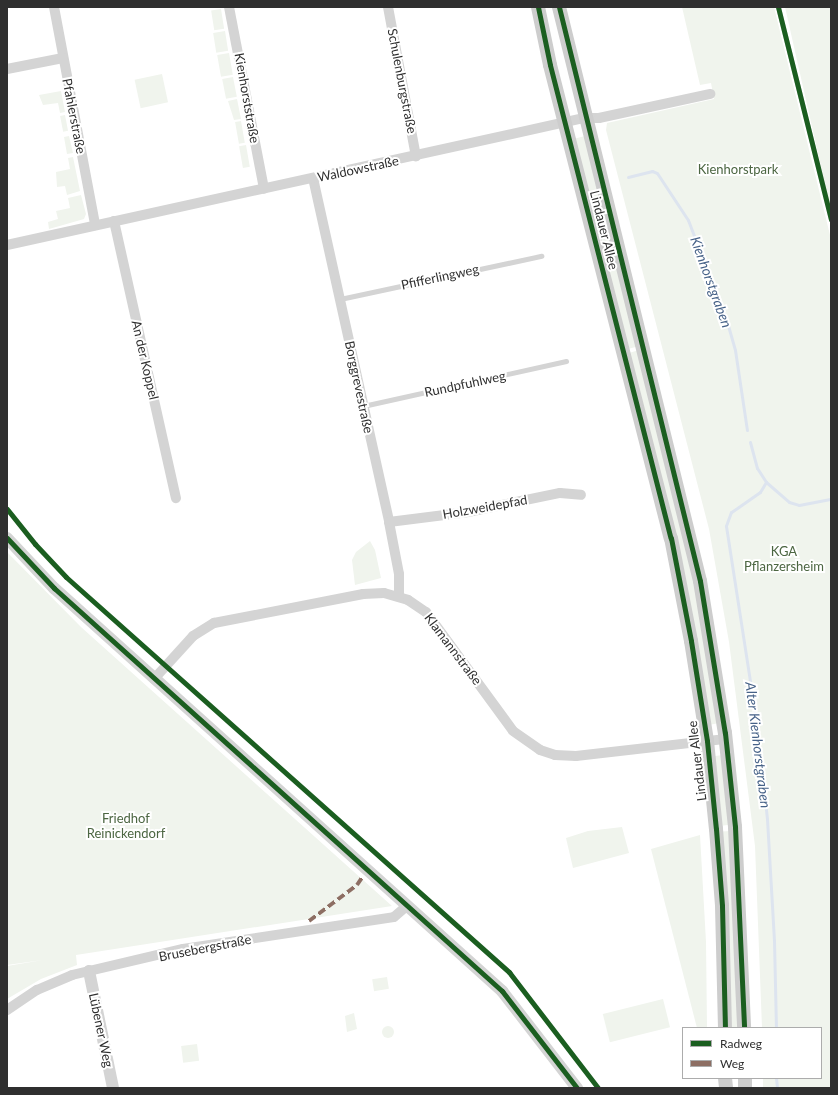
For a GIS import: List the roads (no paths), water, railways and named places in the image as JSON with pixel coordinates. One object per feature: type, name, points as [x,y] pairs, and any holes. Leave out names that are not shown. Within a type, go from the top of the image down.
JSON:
[{"type":"main road","name":"Lindauer Allee","points":[[538,7],[550,65],[671,538],[691,641],[707,741],[721,899],[725,1027]]},
{"type":"main road","name":"Lindauer Allee","points":[[559,7],[584,118],[691,541],[709,634],[726,739],[739,885],[744,1027]]},
{"type":"street","name":"Pfahlerstraße","points":[[54,7],[95,225]]},
{"type":"street","name":"Kienhorststraße","points":[[230,7],[264,189]]},
{"type":"street","name":"Schulenburgstraße","points":[[388,7],[416,156]]},
{"type":"street","points":[[7,69],[63,58]]},
{"type":"street","name":"Waldowstraße","points":[[7,245],[584,118],[599,118],[710,94]]},
{"type":"street","name":"Borggrevestraße","points":[[313,178],[389,522],[399,574],[399,596]]},
{"type":"street","name":"An der Koppel","points":[[114,221],[176,498]]},
{"type":"street","name":"Holzweidepfad","points":[[389,522],[468,512],[560,493],[581,495]]},
{"type":"street","points":[[7,538],[54,588],[502,991],[577,1088]]},
{"type":"street","name":"Klamannstraße","points":[[154,679],[189,639],[214,623],[369,593],[399,596],[426,612],[513,731],[540,750],[555,755],[576,756],[726,739]]},
{"type":"street","name":"Brusebergstraße","points":[[7,1010],[57,981],[89,971],[183,949],[394,917],[408,905]]},
{"type":"street","name":"Lübener Weg","points":[[89,971],[113,1088]]},
{"type":"lane","points":[[778,7],[831,219]]},
{"type":"lane","name":"Pfifferlingweg","points":[[340,299],[541,256]]},
{"type":"lane","name":"Rundpfuhlweg","points":[[363,406],[566,361]]},
{"type":"waterway","name":"Kienhorstgraben","points":[[628,177],[652,171],[657,173],[688,220],[727,322],[735,350],[747,430]]},
{"type":"waterway","name":"Kienhorstgraben","points":[[750,442],[757,468],[766,482],[789,502],[799,505],[831,499]]},
{"type":"waterway","name":"Alter Kienhorstgraben","points":[[766,482],[760,492],[731,512],[726,526],[757,727],[767,819],[774,941],[776,1027]]},
{"type":"waterway","name":"Alter Kienhorstgraben","points":[[776,1079],[777,1088]]},
{"type":"park label","name":"Kienhorstpark","points":[[738,169]]},
{"type":"park label","name":"KGA Pflanzersheim","points":[[784,560]]},
{"type":"park label","name":"Friedhof Reinickendorf","points":[[126,826]]}]
